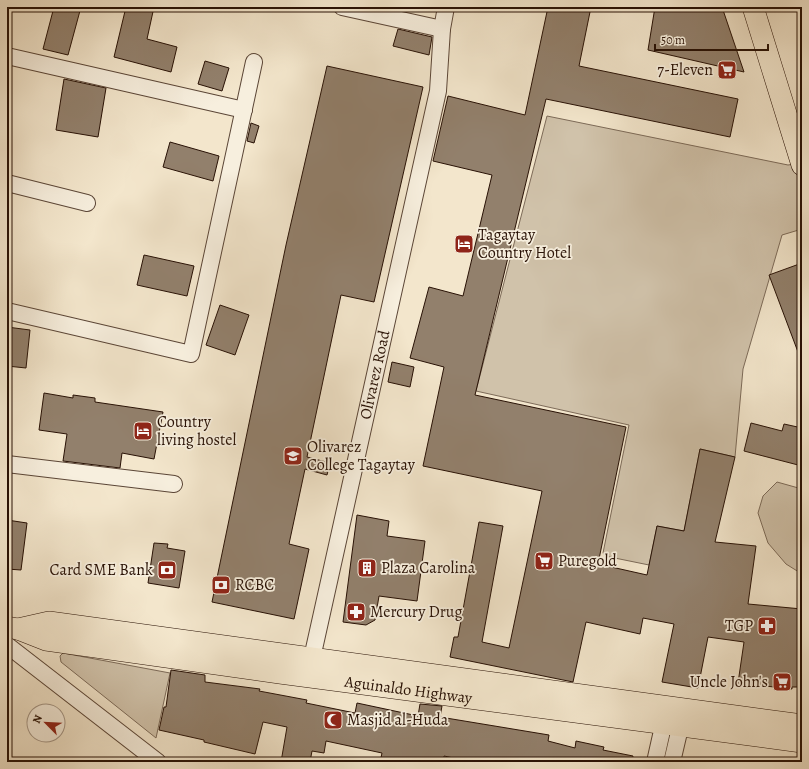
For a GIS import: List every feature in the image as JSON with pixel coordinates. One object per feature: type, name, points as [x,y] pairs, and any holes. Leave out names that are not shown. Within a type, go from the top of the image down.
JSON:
[{"type":"main road","points":[[753,7],[802,165]]},
{"type":"main road","name":"Aguinaldo Highway","points":[[11,634],[49,622],[312,658],[674,717],[802,742]]},
{"type":"main road","name":"Aguinaldo Highway","points":[[11,634],[53,641],[674,717],[802,725]]},
{"type":"street","points":[[342,7],[442,29]]},
{"type":"street","name":"Olivarez Road","points":[[312,658],[438,91],[442,29],[446,7]]},
{"type":"street","points":[[7,56],[244,110]]},
{"type":"street","points":[[7,311],[191,354],[254,62]]},
{"type":"street","points":[[7,183],[87,203]]},
{"type":"street","points":[[7,464],[174,484]]},
{"type":"street","points":[[11,634],[79,701],[158,762]]},
{"type":"street","points":[[655,762],[674,717]]},
{"type":"street","points":[[672,762],[674,717]]},
{"type":"shaded area","points":[[547,116],[788,165],[802,163],[802,229],[782,235],[743,369],[735,457],[700,449],[684,531],[657,526],[649,565],[605,556],[603,553],[629,425],[476,391]]},
{"type":"shaded area","points":[[777,482],[802,489],[802,574],[786,564],[768,543],[758,513],[763,496]]},
{"type":"shaded area","points":[[63,653],[170,673],[156,738],[61,662],[60,656]]},
{"type":"building","points":[[54,7],[81,7],[68,55],[43,49]]},
{"type":"building","points":[[126,7],[154,7],[147,39],[177,47],[171,72],[114,57]]},
{"type":"building","points":[[548,7],[591,7],[579,66],[738,99],[730,137],[546,99],[475,395],[626,427],[598,564],[647,575],[657,526],[684,531],[700,449],[735,457],[715,542],[756,546],[748,604],[802,609],[802,687],[792,687],[792,689],[738,683],[744,642],[708,637],[698,688],[662,682],[674,624],[643,618],[640,634],[586,622],[573,682],[450,657],[454,637],[458,637],[479,522],[503,526],[482,642],[509,648],[542,491],[423,466],[444,367],[410,358],[429,287],[463,296],[492,175],[433,161],[448,96],[525,115]]},
{"type":"building","points":[[655,7],[722,7],[744,72],[648,50]]},
{"type":"building","points":[[398,29],[432,37],[429,55],[393,46]]},
{"type":"building","points":[[205,61],[229,68],[222,91],[198,84]]},
{"type":"building","name":"Olivarez College Tagaytay","points":[[327,66],[423,87],[374,302],[341,295],[307,457],[330,463],[327,475],[305,469],[289,544],[309,549],[294,619],[212,602],[286,245]]},
{"type":"building","points":[[64,79],[106,88],[98,137],[56,130]]},
{"type":"building","points":[[251,123],[259,126],[254,143],[247,141]]},
{"type":"building","points":[[170,142],[219,156],[213,181],[163,167]]},
{"type":"building","points":[[144,255],[194,266],[187,296],[137,285]]},
{"type":"building","points":[[802,263],[802,360],[801,360],[769,275]]},
{"type":"building","points":[[220,305],[249,315],[235,355],[206,345]]},
{"type":"building","points":[[7,327],[30,330],[26,368],[7,366]]},
{"type":"building","points":[[392,362],[414,367],[410,387],[388,382]]},
{"type":"building","points":[[44,393],[73,398],[73,395],[95,398],[95,402],[163,412],[154,459],[122,453],[120,468],[63,461],[67,434],[39,430]]},
{"type":"building","points":[[751,423],[782,431],[784,424],[802,428],[802,466],[744,451]]},
{"type":"building","points":[[357,515],[389,521],[387,536],[425,541],[417,601],[379,596],[375,620],[366,625],[343,622]]},
{"type":"building","points":[[7,520],[27,523],[21,570],[7,569]]},
{"type":"building","points":[[154,543],[168,544],[167,548],[185,551],[179,588],[148,583]]},
{"type":"building","points":[[171,670],[205,675],[205,682],[260,689],[259,691],[307,700],[306,703],[355,713],[357,703],[418,716],[420,704],[442,706],[440,717],[549,735],[548,741],[575,748],[576,741],[604,747],[603,750],[633,756],[632,762],[472,762],[444,756],[444,762],[380,762],[382,753],[326,741],[324,753],[312,751],[310,762],[281,762],[287,727],[263,722],[255,754],[204,742],[204,740],[159,730],[164,707],[166,707]]},
{"type":"place","name":"7-Eleven","points":[[727,70]]},
{"type":"place","name":"Tagaytay Country Hotel","points":[[464,244]]},
{"type":"place","name":"Country living hostel","points":[[143,431]]},
{"type":"place","name":"Olivarez College Tagaytay","points":[[293,456]]},
{"type":"place","name":"Puregold","points":[[544,561]]},
{"type":"place","name":"Plaza Carolina","points":[[367,568]]},
{"type":"place","name":"Card SME Bank","points":[[167,570]]},
{"type":"place","name":"RCBC","points":[[221,585]]},
{"type":"place","name":"Mercury Drug","points":[[356,612]]},
{"type":"place","name":"TGP","points":[[767,626]]},
{"type":"place","name":"Uncle John's","points":[[782,682]]},
{"type":"place","name":"Masjid al-Huda","points":[[333,720]]}]
